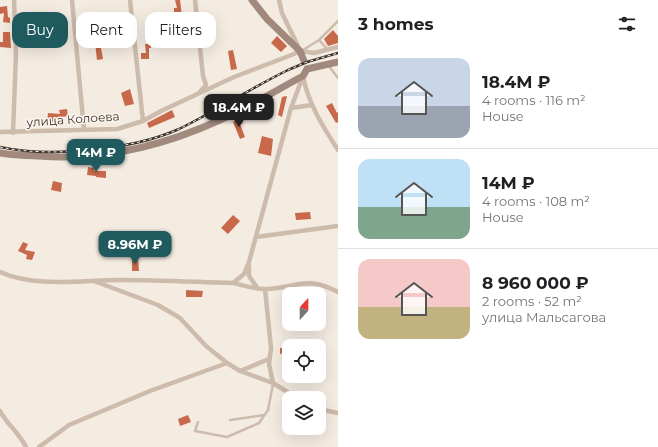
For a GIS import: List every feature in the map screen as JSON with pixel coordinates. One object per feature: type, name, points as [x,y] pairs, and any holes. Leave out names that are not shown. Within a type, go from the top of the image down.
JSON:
[{"type":"street","points":[[13,133],[16,53],[14,0]]},
{"type":"street","points":[[72,0],[84,130]]},
{"type":"street","points":[[130,0],[143,121]]},
{"type":"street","points":[[195,0],[202,76],[206,85],[198,95]]},
{"type":"street","points":[[252,0],[267,19],[300,51],[314,53],[338,47]]},
{"type":"street","points":[[279,0],[282,13],[300,51],[305,68],[306,91],[326,132],[338,150]]},
{"type":"street","name":"улица Колоева","points":[[0,132],[13,133],[117,129],[143,121],[161,110],[198,95],[234,77],[300,51]]},
{"type":"street","points":[[0,153],[62,158],[94,157],[127,152],[173,138],[219,121],[291,82],[305,68],[338,62]]},
{"type":"street","points":[[233,284],[244,274],[249,262],[291,108],[305,68]]},
{"type":"street","points":[[291,82],[296,84],[298,88]]},
{"type":"street","points":[[291,108],[312,105]]},
{"type":"street","points":[[256,237],[338,226]]},
{"type":"street","points":[[249,262],[249,276],[256,287]]},
{"type":"street","points":[[0,272],[14,277],[37,281],[91,280],[233,284],[265,289],[303,283],[315,283],[338,292]]},
{"type":"street","points":[[91,280],[158,305],[174,315],[196,333],[206,346],[226,363],[240,371],[273,383],[286,391]]},
{"type":"street","points":[[265,289],[271,348],[269,359],[273,383]]},
{"type":"street","points":[[240,371],[269,359]]},
{"type":"street","points":[[38,447],[69,425],[150,391],[226,363]]},
{"type":"street","points":[[326,410],[338,412]]},
{"type":"street","points":[[0,411],[7,424],[16,431],[27,447]]},
{"type":"lane","points":[[300,51],[320,40],[338,21]]},
{"type":"lane","points":[[320,40],[328,50]]},
{"type":"lane","points":[[328,64],[338,78]]},
{"type":"lane","points":[[198,422],[195,431],[227,437],[259,424],[268,410],[273,383]]},
{"type":"lane","points":[[230,420],[265,414]]},
{"type":"building","points":[[175,0],[180,0],[182,12],[174,12],[174,8],[177,8]]},
{"type":"building","points":[[7,6],[10,23],[3,22],[4,13],[0,14],[0,7]]},
{"type":"building","points":[[333,30],[338,36],[338,43],[328,46],[324,39]]},
{"type":"building","points":[[3,32],[10,32],[11,48],[0,47],[0,42],[3,42]]},
{"type":"building","points":[[277,36],[287,46],[281,52],[271,43]]},
{"type":"building","points":[[96,48],[101,48],[103,59],[97,60]]},
{"type":"building","points":[[145,48],[149,48],[149,59],[141,59],[141,53],[146,53]]},
{"type":"building","points":[[233,50],[237,69],[231,70],[228,51]]},
{"type":"building","points":[[130,89],[134,104],[125,106],[121,93]]},
{"type":"building","points":[[287,96],[282,117],[278,115],[282,97]]},
{"type":"building","points":[[272,101],[274,106],[270,108],[273,116],[267,118],[262,106]]},
{"type":"building","points":[[332,103],[337,113],[338,112],[338,122],[336,123],[326,106]]},
{"type":"building","points":[[67,109],[68,116],[55,118],[55,122],[47,122],[48,113],[60,114],[59,110]]},
{"type":"building","points":[[172,110],[175,117],[149,128],[147,123]]},
{"type":"building","points":[[241,118],[243,123],[240,124],[245,137],[240,139],[233,122]]},
{"type":"building","points":[[262,136],[273,139],[271,156],[258,153]]},
{"type":"building","points":[[88,167],[94,168],[94,171],[106,171],[106,178],[87,175]]},
{"type":"building","points":[[53,181],[62,183],[61,192],[51,190]]},
{"type":"building","points":[[310,212],[311,219],[296,220],[295,213]]},
{"type":"building","points":[[233,215],[240,221],[228,234],[221,228]]},
{"type":"building","points":[[23,242],[28,244],[25,250],[35,252],[32,260],[26,259],[27,255],[18,251]]},
{"type":"building","points":[[132,258],[138,258],[139,271],[132,271]]},
{"type":"building","points":[[186,290],[203,291],[202,297],[186,297]]},
{"type":"building","points":[[280,348],[282,348],[282,354],[280,354]]},
{"type":"building","points":[[188,415],[191,422],[180,426],[178,419]]},
{"type":"railway","points":[[0,147],[42,152],[66,152],[115,147],[160,136],[193,122],[288,70],[307,62],[338,53]]}]
